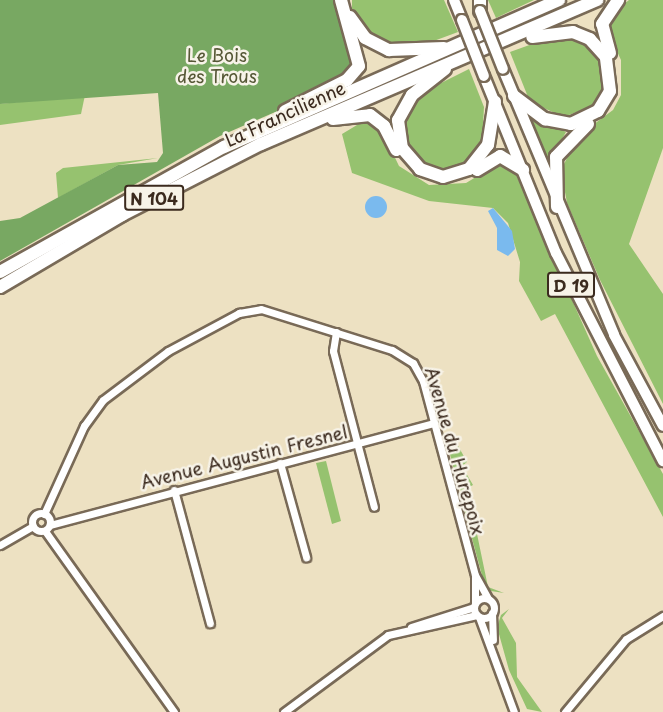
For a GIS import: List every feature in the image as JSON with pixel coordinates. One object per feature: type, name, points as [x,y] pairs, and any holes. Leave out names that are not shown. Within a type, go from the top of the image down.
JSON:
[{"type":"highway","points":[[275,124],[285,111],[347,80],[359,66],[341,0]]},
{"type":"highway","points":[[348,0],[355,27],[377,46],[402,51],[448,49]]},
{"type":"highway","points":[[523,17],[542,0]]},
{"type":"highway","name":"La Francilienne","points":[[0,272],[105,210],[275,124],[560,0]]},
{"type":"highway","name":"La Francilienne","points":[[0,287],[185,181],[314,120],[516,38],[597,0]]},
{"type":"highway","points":[[557,207],[553,168],[560,147],[601,114],[615,92],[615,67],[602,24],[618,0]]},
{"type":"highway","points":[[513,96],[545,119],[571,124],[598,111],[612,81],[606,57],[581,34],[516,38]]},
{"type":"highway","points":[[447,66],[412,95],[398,120],[402,148],[420,169],[443,177],[469,169],[488,145],[495,102]]},
{"type":"highway","points":[[314,120],[358,113],[378,119],[404,163],[429,180],[457,180],[500,156],[523,170]]},
{"type":"main road","name":"D 19","points":[[454,0],[523,170],[598,343],[663,461]]},
{"type":"main road","name":"D 19","points":[[479,4],[557,207],[614,335],[663,426]]},
{"type":"street","name":"Avenue du Hurepoix","points":[[48,519],[49,500],[96,409],[168,351],[249,309],[336,332],[413,363],[434,423],[475,574],[488,598],[492,613]]},
{"type":"street","points":[[336,332],[333,351],[374,507]]},
{"type":"street","name":"Avenue Augustin Fresnel","points":[[48,519],[61,519],[434,423]]},
{"type":"street","points":[[280,463],[306,557]]},
{"type":"street","points":[[174,490],[210,623]]},
{"type":"street","points":[[48,519],[35,516],[38,529],[174,712]]},
{"type":"street","points":[[0,545],[7,540],[38,529],[48,519]]},
{"type":"street","name":"Avenue du Hurepoix","points":[[474,605],[475,574]]},
{"type":"street","points":[[284,712],[379,641],[488,598]]},
{"type":"street","points":[[474,605],[494,646],[512,708],[519,712]]},
{"type":"street","points":[[410,628],[492,613],[494,646]]},
{"type":"street","points":[[565,712],[626,639],[663,616]]},
{"type":"green space","name":"Le Bois des Trous","points":[[0,0],[341,0],[360,55],[335,86],[220,136],[0,261],[0,221],[20,218],[118,165],[157,162],[163,153],[158,93],[0,104]]},
{"type":"green space","points":[[352,0],[444,0],[458,32],[423,45],[391,45],[366,33],[352,12]]},
{"type":"green space","points":[[488,0],[534,0],[496,18]]},
{"type":"green space","points":[[629,0],[663,0],[663,148],[629,244],[663,294],[663,404],[600,280],[567,203],[561,170],[578,136],[613,110],[621,95],[621,60],[608,32],[615,11]]},
{"type":"green space","points":[[560,34],[585,40],[603,59],[605,88],[594,105],[564,117],[530,102],[510,52]]},
{"type":"green space","points":[[469,69],[484,107],[482,144],[471,162],[448,171],[429,170],[405,145],[408,112],[427,90]]},
{"type":"green space","points":[[85,95],[81,114],[0,125],[0,104]]},
{"type":"green space","points":[[533,117],[566,132],[547,165],[527,120]]},
{"type":"green space","points":[[367,119],[385,137],[399,166],[429,185],[466,183],[501,162],[514,170],[597,356],[663,474],[663,517],[555,314],[541,321],[519,281],[520,262],[508,223],[493,208],[429,201],[352,173],[342,134]]},
{"type":"green space","points":[[158,158],[118,165],[58,198],[56,173],[63,168]]},
{"type":"green space","points":[[445,435],[456,442],[467,462],[462,466],[473,485],[464,490],[467,495],[461,494],[459,470],[454,470]]},
{"type":"green space","points":[[326,461],[341,521],[332,524],[316,463]]},
{"type":"green space","points":[[471,505],[488,587],[504,593],[491,591],[486,586],[483,579],[464,509]]},
{"type":"green space","points":[[509,609],[502,618],[516,643],[517,677],[542,712],[527,709],[509,670],[497,627],[501,615]]},
{"type":"water","points":[[376,196],[386,203],[387,207],[380,217],[376,218],[366,211],[365,207],[372,197]]},
{"type":"water","points":[[493,208],[512,231],[515,249],[508,256],[497,250],[497,228],[488,211]]}]
